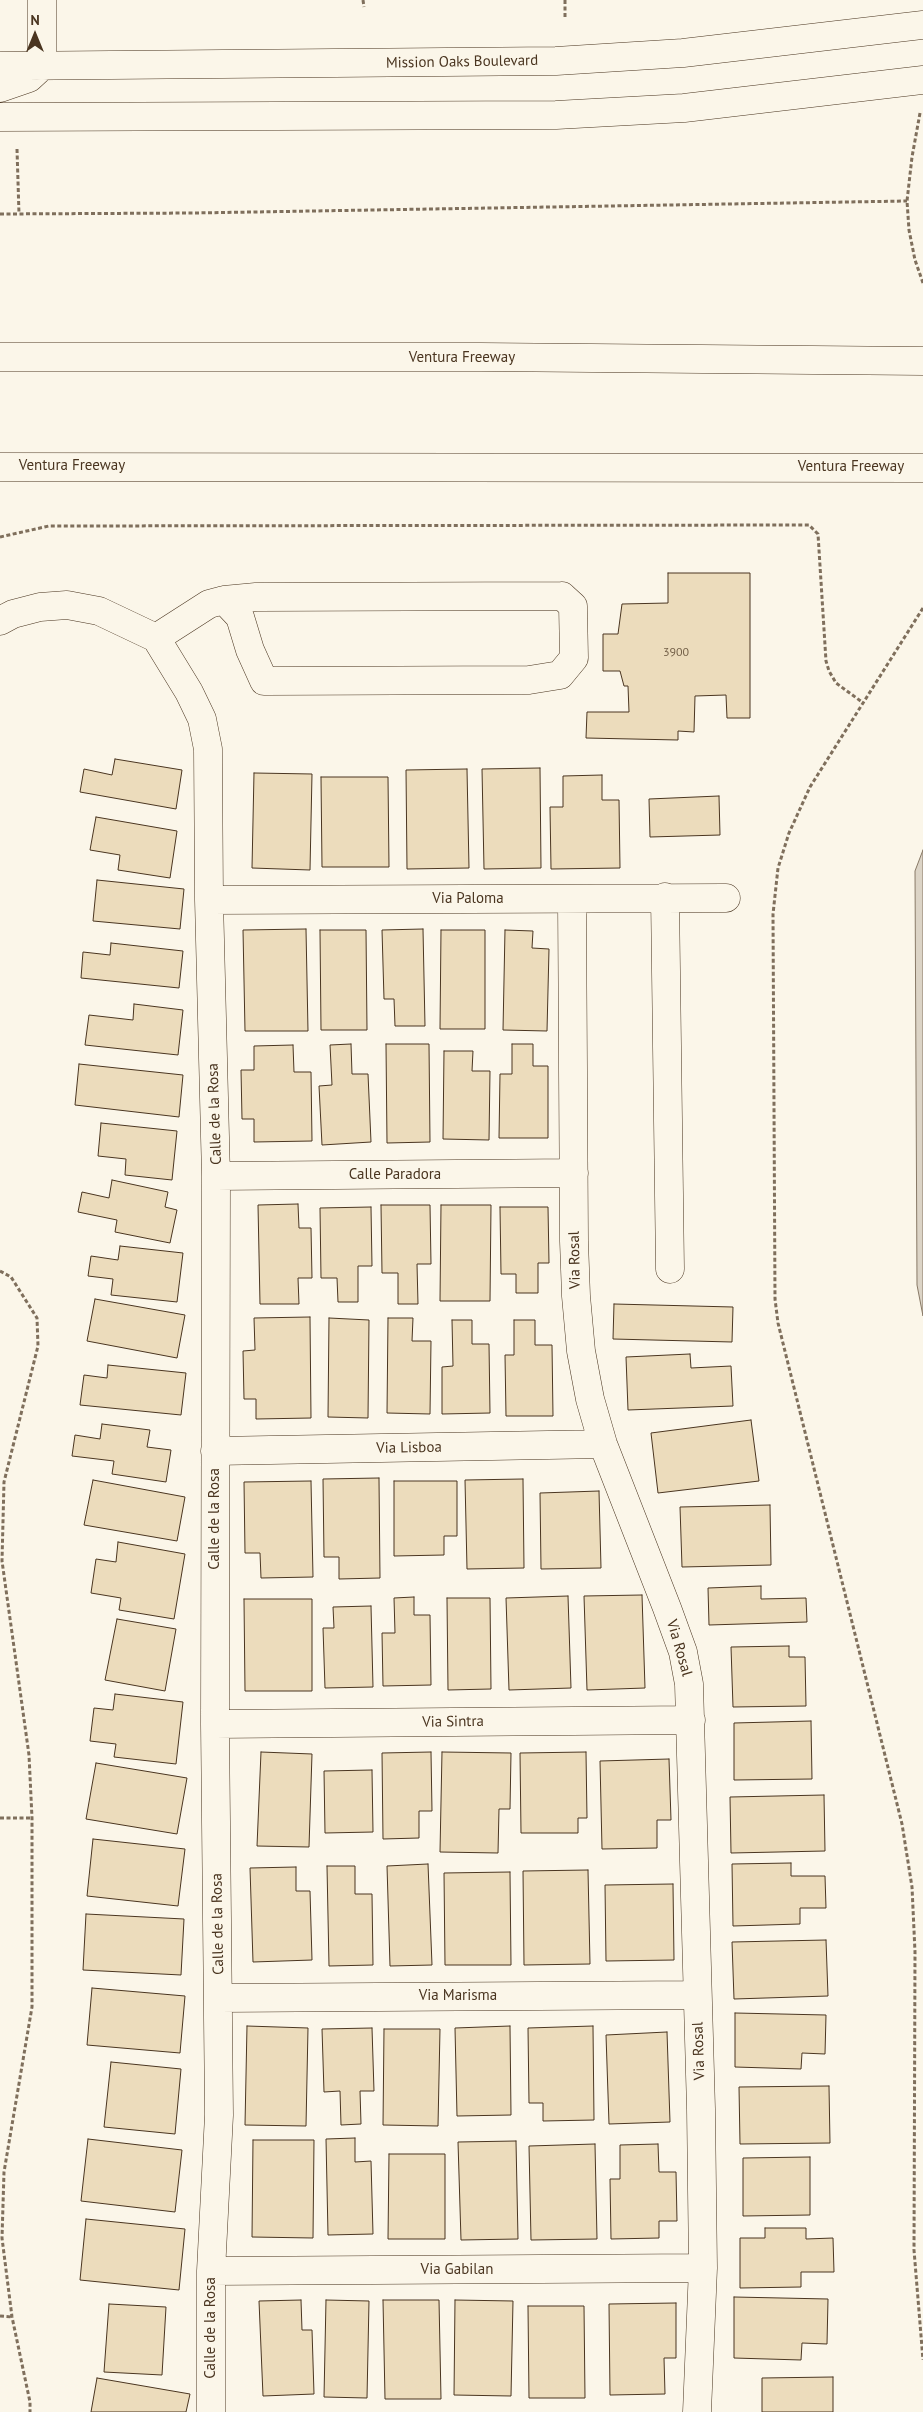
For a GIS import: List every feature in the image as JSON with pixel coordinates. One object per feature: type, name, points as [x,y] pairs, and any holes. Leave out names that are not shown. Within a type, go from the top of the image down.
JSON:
[{"type":"main road","points":[[0,88],[29,78],[42,66],[42,0]]},
{"type":"main road","name":"Mission Oaks Boulevard","points":[[0,66],[556,61],[683,53],[923,26]]},
{"type":"main road","points":[[8,117],[556,115],[684,108],[923,80]]},
{"type":"main road","name":"Ventura Freeway","points":[[0,357],[923,361]]},
{"type":"main road","name":"Ventura Freeway","points":[[0,466],[923,468]]},
{"type":"main road","points":[[0,622],[13,614],[40,607],[67,605],[100,612],[156,638],[209,604],[224,600],[256,597],[562,596],[573,606],[574,658],[560,675],[529,680],[264,681],[250,650],[240,617],[224,600]]},
{"type":"main road","name":"Calle de la Rosa","points":[[156,638],[189,692],[202,719],[207,742],[216,1176],[215,1724],[219,1998],[219,2115],[211,2271],[211,2412]]},
{"type":"main road","points":[[665,897],[670,1269]]},
{"type":"main road","name":"Via Paloma","points":[[209,900],[726,898]]},
{"type":"main road","name":"Via Rosal","points":[[572,899],[576,1296],[581,1351],[590,1399],[603,1444],[683,1652],[689,1684],[698,1995],[703,2268],[697,2412]]},
{"type":"main road","name":"Calle Paradora","points":[[216,1176],[574,1174]]},
{"type":"main road","name":"Via Lisboa","points":[[215,1451],[603,1444]]},
{"type":"main road","name":"Via Sintra","points":[[215,1724],[691,1720]]},
{"type":"main road","name":"Via Marisma","points":[[219,1998],[698,1995]]},
{"type":"main road","name":"Via Gabilan","points":[[211,2271],[703,2268]]},
{"type":"path","points":[[364,0],[364,7]]},
{"type":"path","points":[[565,0],[565,17]]},
{"type":"path","points":[[921,109],[912,157],[908,201],[909,230],[915,260],[923,283]]},
{"type":"path","points":[[8,117],[19,214]]},
{"type":"path","points":[[0,214],[194,213],[908,201]]},
{"type":"path","points":[[0,537],[49,526],[809,525],[818,534],[828,671],[836,683],[862,702]]},
{"type":"path","points":[[923,608],[918,619],[862,702],[810,787],[789,833],[778,868],[774,914],[775,1299],[778,1323],[902,1824],[912,1887],[915,1952],[914,2250],[923,2360]]},
{"type":"path","points":[[0,1271],[11,1277],[37,1318],[38,1346],[4,1482],[2,1561],[29,1755],[32,1818],[32,2007],[4,2181],[2,2238],[12,2317],[30,2412]]},
{"type":"path","points":[[0,1818],[32,1818]]},
{"type":"path","points":[[0,2316],[12,2317]]},
{"type":"shaded area","points":[[923,850],[923,1316],[917,1285],[915,871]]},
{"type":"building","points":[[668,573],[750,573],[750,718],[727,718],[726,695],[695,696],[694,732],[678,731],[678,740],[586,738],[587,712],[629,712],[628,686],[624,686],[620,671],[603,671],[603,634],[618,634],[622,604],[668,603]]},
{"type":"building","points":[[115,759],[182,770],[176,809],[80,792],[84,769],[112,775]]},
{"type":"building","points":[[540,768],[541,868],[484,869],[482,769]]},
{"type":"building","points":[[467,769],[469,868],[407,869],[406,770]]},
{"type":"building","points":[[254,773],[312,774],[310,870],[252,868]]},
{"type":"building","points":[[602,775],[602,800],[619,800],[620,868],[551,869],[550,807],[563,807],[563,776]]},
{"type":"building","points":[[321,777],[388,777],[389,867],[322,867]]},
{"type":"building","points":[[719,796],[720,835],[650,837],[649,799]]},
{"type":"building","points":[[96,817],[177,831],[170,878],[118,870],[120,855],[90,850]]},
{"type":"building","points":[[97,880],[184,889],[180,929],[93,921]]},
{"type":"building","points":[[306,929],[308,1031],[245,1031],[243,930]]},
{"type":"building","points":[[423,929],[425,1026],[395,1026],[394,999],[384,999],[382,930]]},
{"type":"building","points":[[320,930],[366,930],[367,1030],[321,1030]]},
{"type":"building","points":[[441,930],[485,930],[485,1029],[440,1029]]},
{"type":"building","points":[[505,930],[533,931],[532,948],[549,949],[547,1031],[503,1030]]},
{"type":"building","points":[[111,943],[183,951],[179,988],[81,978],[83,952],[110,955]]},
{"type":"building","points":[[134,1004],[183,1010],[178,1055],[85,1045],[89,1015],[133,1020]]},
{"type":"building","points":[[351,1044],[352,1074],[368,1074],[371,1142],[322,1145],[319,1086],[332,1085],[330,1045]]},
{"type":"building","points":[[386,1044],[429,1044],[430,1142],[387,1143]]},
{"type":"building","points":[[512,1044],[533,1044],[533,1066],[548,1066],[548,1138],[499,1138],[500,1074],[512,1074]]},
{"type":"building","points":[[293,1045],[294,1072],[311,1072],[312,1141],[254,1142],[254,1119],[242,1119],[241,1070],[254,1070],[254,1046]]},
{"type":"building","points":[[444,1051],[473,1051],[472,1071],[490,1071],[489,1140],[443,1139]]},
{"type":"building","points":[[79,1064],[183,1075],[179,1117],[75,1105]]},
{"type":"building","points":[[101,1123],[177,1131],[172,1180],[125,1175],[126,1159],[98,1156]]},
{"type":"building","points":[[112,1180],[168,1192],[165,1207],[177,1210],[170,1243],[115,1232],[117,1220],[78,1212],[82,1192],[109,1198]]},
{"type":"building","points":[[298,1204],[299,1228],[311,1228],[312,1278],[298,1278],[299,1304],[260,1304],[258,1205]]},
{"type":"building","points":[[381,1205],[430,1205],[431,1264],[417,1264],[418,1304],[398,1304],[398,1273],[382,1273]]},
{"type":"building","points":[[441,1205],[491,1205],[490,1301],[440,1301]]},
{"type":"building","points":[[371,1207],[372,1266],[358,1266],[358,1302],[338,1302],[337,1278],[321,1278],[320,1208]]},
{"type":"building","points":[[500,1207],[548,1207],[549,1263],[538,1263],[538,1293],[516,1293],[516,1274],[501,1274]]},
{"type":"building","points":[[120,1246],[183,1253],[177,1302],[111,1295],[113,1279],[88,1276],[91,1256],[118,1260]]},
{"type":"building","points":[[95,1299],[185,1315],[177,1358],[87,1341]]},
{"type":"building","points":[[614,1304],[733,1307],[732,1342],[613,1339]]},
{"type":"building","points":[[310,1317],[311,1418],[256,1419],[256,1399],[244,1399],[243,1351],[255,1350],[254,1318]]},
{"type":"building","points":[[329,1318],[369,1320],[368,1418],[328,1417]]},
{"type":"building","points":[[388,1318],[413,1318],[412,1341],[431,1341],[430,1414],[387,1413]]},
{"type":"building","points":[[452,1320],[472,1320],[472,1344],[489,1344],[490,1413],[442,1414],[442,1367],[453,1366]]},
{"type":"building","points":[[514,1320],[535,1320],[535,1345],[552,1345],[553,1416],[506,1416],[505,1355],[514,1355]]},
{"type":"building","points":[[690,1354],[691,1368],[731,1366],[733,1406],[628,1410],[626,1357]]},
{"type":"building","points":[[108,1365],[186,1373],[181,1415],[80,1405],[84,1375],[107,1378]]},
{"type":"building","points":[[751,1420],[759,1481],[658,1493],[651,1433]]},
{"type":"building","points":[[102,1424],[150,1430],[147,1447],[171,1450],[166,1482],[112,1474],[114,1461],[72,1456],[75,1435],[100,1439]]},
{"type":"building","points":[[379,1478],[380,1578],[339,1579],[339,1557],[324,1557],[323,1479]]},
{"type":"building","points":[[523,1479],[524,1568],[467,1569],[465,1480]]},
{"type":"building","points":[[93,1480],[185,1497],[177,1541],[84,1525]]},
{"type":"building","points":[[311,1481],[313,1577],[261,1578],[260,1553],[245,1553],[244,1482]]},
{"type":"building","points":[[394,1481],[457,1481],[457,1536],[444,1536],[444,1555],[394,1556]]},
{"type":"building","points":[[599,1491],[601,1568],[541,1569],[540,1493]]},
{"type":"building","points":[[770,1505],[771,1565],[682,1567],[680,1507]]},
{"type":"building","points":[[118,1542],[185,1554],[174,1619],[119,1610],[121,1598],[91,1593],[96,1559],[116,1562]]},
{"type":"building","points":[[761,1586],[761,1599],[806,1598],[807,1622],[709,1625],[708,1588]]},
{"type":"building","points":[[642,1595],[645,1688],[587,1690],[584,1596]]},
{"type":"building","points":[[568,1596],[571,1688],[509,1690],[506,1598]]},
{"type":"building","points":[[414,1597],[414,1615],[430,1615],[431,1685],[383,1686],[382,1633],[395,1633],[394,1598]]},
{"type":"building","points":[[447,1598],[490,1598],[491,1689],[448,1690]]},
{"type":"building","points":[[244,1599],[312,1599],[312,1691],[245,1691]]},
{"type":"building","points":[[371,1606],[373,1687],[325,1688],[323,1628],[334,1628],[333,1607]]},
{"type":"building","points":[[117,1619],[176,1629],[165,1691],[105,1680]]},
{"type":"building","points":[[789,1646],[789,1657],[805,1657],[806,1706],[733,1707],[731,1647]]},
{"type":"building","points":[[115,1694],[183,1702],[176,1764],[114,1757],[116,1744],[90,1741],[94,1708],[113,1710]]},
{"type":"building","points":[[811,1721],[812,1779],[734,1780],[734,1723]]},
{"type":"building","points":[[261,1752],[312,1754],[309,1847],[257,1846]]},
{"type":"building","points":[[431,1752],[432,1811],[419,1811],[419,1838],[383,1839],[382,1753]]},
{"type":"building","points":[[442,1752],[511,1753],[510,1809],[499,1809],[498,1853],[440,1852]]},
{"type":"building","points":[[586,1752],[587,1818],[578,1818],[578,1833],[521,1833],[520,1753]]},
{"type":"building","points":[[669,1759],[671,1820],[657,1820],[657,1848],[602,1849],[600,1761]]},
{"type":"building","points":[[96,1763],[187,1778],[177,1834],[86,1819]]},
{"type":"building","points":[[372,1770],[373,1832],[325,1833],[324,1771]]},
{"type":"building","points":[[824,1795],[825,1851],[731,1853],[730,1797]]},
{"type":"building","points":[[93,1839],[185,1849],[178,1906],[87,1896]]},
{"type":"building","points":[[791,1863],[791,1876],[825,1876],[826,1908],[800,1908],[800,1924],[733,1926],[732,1864]]},
{"type":"building","points":[[428,1864],[432,1965],[390,1966],[387,1866]]},
{"type":"building","points":[[327,1866],[355,1866],[355,1894],[372,1894],[373,1965],[329,1966]]},
{"type":"building","points":[[296,1867],[296,1891],[310,1891],[312,1960],[253,1962],[250,1868]]},
{"type":"building","points":[[588,1870],[590,1964],[524,1965],[523,1871]]},
{"type":"building","points":[[510,1872],[511,1965],[445,1965],[444,1873]]},
{"type":"building","points":[[673,1884],[674,1960],[606,1961],[605,1885]]},
{"type":"building","points":[[86,1914],[184,1919],[181,1975],[83,1970]]},
{"type":"building","points":[[826,1940],[828,1996],[734,1999],[732,1942]]},
{"type":"building","points":[[92,1988],[185,1996],[180,2053],[87,2045]]},
{"type":"building","points":[[735,2013],[826,2015],[825,2054],[802,2053],[801,2069],[735,2067]]},
{"type":"building","points":[[247,2026],[308,2028],[306,2126],[245,2125]]},
{"type":"building","points":[[510,2026],[511,2115],[457,2116],[455,2028]]},
{"type":"building","points":[[593,2026],[594,2120],[543,2121],[543,2103],[529,2103],[528,2028]]},
{"type":"building","points":[[372,2028],[374,2091],[360,2091],[361,2124],[341,2125],[340,2091],[324,2092],[322,2029]]},
{"type":"building","points":[[384,2029],[440,2029],[438,2126],[383,2125]]},
{"type":"building","points":[[667,2032],[670,2122],[609,2124],[606,2035]]},
{"type":"building","points":[[111,2062],[181,2069],[175,2134],[104,2127]]},
{"type":"building","points":[[829,2086],[830,2143],[740,2144],[739,2087]]},
{"type":"building","points":[[355,2138],[355,2162],[371,2161],[373,2234],[328,2235],[326,2139]]},
{"type":"building","points":[[88,2139],[182,2150],[175,2212],[81,2201]]},
{"type":"building","points":[[253,2140],[314,2140],[313,2238],[252,2237]]},
{"type":"building","points":[[516,2141],[518,2239],[461,2240],[458,2142]]},
{"type":"building","points":[[595,2144],[597,2239],[531,2240],[529,2146]]},
{"type":"building","points":[[658,2144],[659,2172],[676,2172],[677,2221],[659,2221],[659,2238],[611,2239],[610,2179],[620,2179],[620,2145]]},
{"type":"building","points":[[389,2154],[445,2154],[445,2239],[388,2239]]},
{"type":"building","points":[[810,2157],[810,2215],[743,2216],[743,2158]]},
{"type":"building","points":[[86,2219],[185,2229],[179,2290],[80,2280]]},
{"type":"building","points":[[765,2228],[806,2228],[806,2239],[833,2238],[834,2272],[801,2272],[801,2287],[740,2288],[740,2238],[765,2238]]},
{"type":"building","points":[[734,2297],[828,2299],[827,2344],[802,2343],[801,2360],[734,2358]]},
{"type":"building","points":[[301,2300],[302,2330],[312,2330],[314,2394],[263,2396],[259,2301]]},
{"type":"building","points":[[326,2300],[369,2301],[367,2398],[324,2397]]},
{"type":"building","points":[[383,2300],[439,2300],[441,2399],[385,2399]]},
{"type":"building","points":[[455,2300],[513,2301],[511,2396],[454,2395]]},
{"type":"building","points":[[676,2303],[676,2358],[664,2358],[665,2394],[610,2395],[609,2304]]},
{"type":"building","points":[[109,2304],[166,2307],[162,2375],[104,2372]]},
{"type":"building","points":[[528,2306],[584,2306],[585,2398],[529,2398]]},
{"type":"building","points":[[833,2377],[833,2412],[762,2412],[762,2378]]},
{"type":"building","points":[[97,2378],[190,2394],[186,2412],[91,2412]]}]
